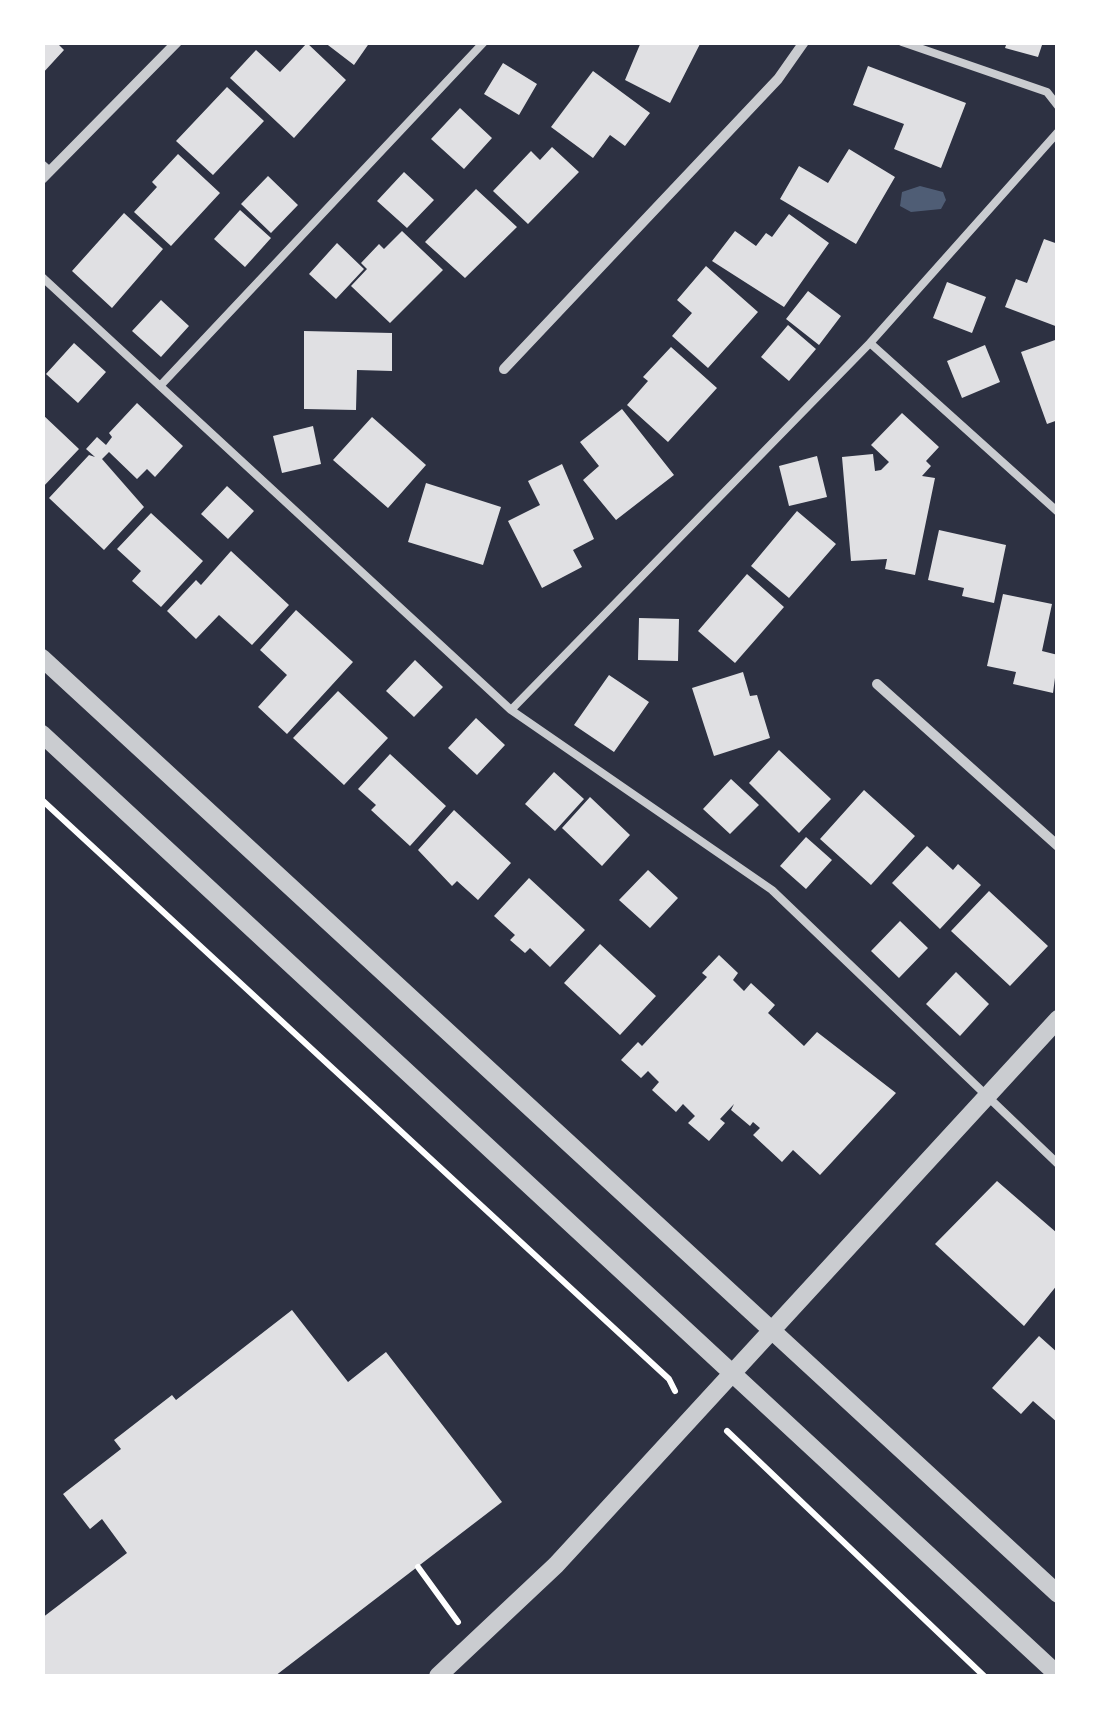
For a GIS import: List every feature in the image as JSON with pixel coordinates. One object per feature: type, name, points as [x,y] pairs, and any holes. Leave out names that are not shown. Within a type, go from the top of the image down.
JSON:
[{"type":"street","points":[[45,171],[178,42]]},
{"type":"street","points":[[504,369],[778,79],[804,42]]},
{"type":"street","points":[[42,658],[1058,1594]]},
{"type":"street","points":[[877,684],[1058,846]]},
{"type":"street","points":[[42,734],[1058,1675]]},
{"type":"street","points":[[438,1676],[556,1565],[1058,1018]]},
{"type":"lane","points":[[160,386],[484,42]]},
{"type":"lane","points":[[902,42],[1047,92],[1058,106]]},
{"type":"lane","points":[[511,710],[870,343],[1058,132]]},
{"type":"lane","points":[[42,276],[511,710],[772,890],[1058,1164]]},
{"type":"lane","points":[[870,343],[1058,512]]},
{"type":"path","points":[[42,800],[669,1379],[675,1391]]},
{"type":"path","points":[[727,1431],[984,1676]]},
{"type":"path","points":[[418,1568],[458,1622]]},
{"type":"water","points":[[920,186],[943,192],[946,200],[941,209],[911,212],[900,206],[902,192]]},
{"type":"building","points":[[42,42],[56,42],[64,50],[42,74]]},
{"type":"building","points":[[324,42],[370,42],[354,65]]},
{"type":"building","points":[[641,42],[701,42],[670,103],[625,80]]},
{"type":"building","points":[[1007,42],[1043,42],[1038,57],[1005,48]]},
{"type":"building","points":[[307,43],[346,80],[294,138],[230,78],[256,50],[280,72]]},
{"type":"building","points":[[503,63],[537,84],[519,115],[484,94]]},
{"type":"building","points":[[868,66],[966,103],[941,168],[894,149],[904,124],[853,105]]},
{"type":"building","points":[[593,71],[650,113],[625,146],[610,135],[593,158],[551,127]]},
{"type":"building","points":[[227,87],[264,121],[213,175],[176,141]]},
{"type":"building","points":[[460,108],[492,138],[464,169],[431,139]]},
{"type":"building","points":[[552,147],[579,172],[528,224],[493,191],[531,151],[540,160]]},
{"type":"building","points":[[849,149],[895,177],[856,244],[780,199],[799,166],[828,183]]},
{"type":"building","points":[[178,154],[220,193],[171,246],[134,212],[157,187],[152,182]]},
{"type":"building","points":[[404,172],[434,200],[407,228],[377,201]]},
{"type":"building","points":[[268,176],[298,205],[271,233],[241,204]]},
{"type":"building","points":[[476,189],[517,227],[465,278],[425,242]]},
{"type":"building","points":[[240,210],[271,238],[245,267],[214,239]]},
{"type":"building","points":[[124,213],[163,249],[112,308],[72,271]]},
{"type":"building","points":[[789,214],[829,243],[784,307],[712,261],[735,231],[756,246],[766,233],[772,237]]},
{"type":"building","points":[[402,231],[443,270],[390,323],[351,286],[367,269],[361,263],[379,244],[384,249]]},
{"type":"building","points":[[1044,239],[1058,244],[1058,327],[1005,307],[1016,279],[1027,283]]},
{"type":"building","points":[[337,243],[364,269],[336,299],[309,274]]},
{"type":"building","points":[[706,266],[758,312],[708,368],[672,336],[692,313],[677,300]]},
{"type":"building","points":[[947,282],[986,297],[972,333],[933,318]]},
{"type":"building","points":[[808,291],[841,316],[819,345],[786,319]]},
{"type":"building","points":[[161,300],[189,326],[161,357],[132,331]]},
{"type":"building","points":[[788,325],[816,349],[789,381],[761,357]]},
{"type":"building","points":[[304,331],[392,333],[392,371],[357,370],[356,410],[304,409]]},
{"type":"building","points":[[1058,339],[1058,420],[1047,424],[1021,352]]},
{"type":"building","points":[[74,343],[106,372],[78,403],[46,374]]},
{"type":"building","points":[[985,345],[1000,382],[962,398],[947,361]]},
{"type":"building","points":[[671,347],[717,388],[668,442],[627,405],[648,381],[643,377]]},
{"type":"building","points":[[137,403],[183,446],[155,477],[147,469],[137,479],[109,452],[102,459],[144,507],[104,550],[49,498],[89,455],[95,457],[86,449],[97,437],[106,445],[112,437],[109,433]]},
{"type":"building","points":[[622,409],[674,475],[616,520],[583,480],[599,466],[580,442]]},
{"type":"building","points":[[902,413],[939,447],[926,461],[931,466],[922,476],[935,478],[915,575],[885,569],[887,559],[851,561],[842,457],[873,454],[875,471],[881,470],[889,462],[871,445]]},
{"type":"building","points":[[42,414],[79,449],[42,488]]},
{"type":"building","points":[[372,417],[426,465],[388,508],[333,460]]},
{"type":"building","points":[[313,426],[321,464],[282,473],[273,436]]},
{"type":"building","points":[[817,456],[827,497],[789,506],[779,466]]},
{"type":"building","points":[[562,464],[594,539],[573,550],[582,567],[542,588],[508,521],[540,505],[528,481]]},
{"type":"building","points":[[426,483],[501,507],[483,565],[408,542]]},
{"type":"building","points":[[227,486],[254,511],[228,539],[201,514]]},
{"type":"building","points":[[797,511],[836,544],[789,598],[751,566]]},
{"type":"building","points":[[151,513],[203,561],[161,607],[132,581],[141,571],[117,549]]},
{"type":"building","points":[[939,530],[1006,545],[994,603],[962,596],[964,588],[928,580]]},
{"type":"building","points":[[231,551],[289,605],[252,645],[219,615],[196,639],[167,611],[196,580],[201,585]]},
{"type":"building","points":[[747,574],[784,607],[735,663],[698,631]]},
{"type":"building","points":[[1003,594],[1052,604],[1042,651],[1058,655],[1053,693],[1013,684],[1016,672],[987,666]]},
{"type":"building","points":[[296,610],[353,662],[287,734],[258,707],[287,675],[260,650]]},
{"type":"building","points":[[639,618],[679,619],[678,661],[638,660]]},
{"type":"building","points":[[415,660],[443,687],[414,717],[386,691]]},
{"type":"building","points":[[743,672],[750,696],[757,695],[770,738],[714,756],[692,688]]},
{"type":"building","points":[[609,675],[649,702],[614,752],[574,725]]},
{"type":"building","points":[[338,691],[388,738],[344,785],[293,738]]},
{"type":"building","points":[[476,718],[505,745],[477,775],[448,748]]},
{"type":"building","points":[[779,750],[831,799],[799,833],[749,783]]},
{"type":"building","points":[[390,754],[446,806],[410,846],[371,810],[376,805],[358,789]]},
{"type":"building","points":[[554,772],[584,799],[555,831],[525,804]]},
{"type":"building","points":[[731,779],[759,805],[730,834],[703,809]]},
{"type":"building","points":[[864,790],[915,836],[871,885],[820,839]]},
{"type":"building","points":[[590,797],[630,835],[602,866],[562,828]]},
{"type":"building","points":[[454,810],[511,863],[478,900],[457,881],[452,886],[418,850]]},
{"type":"building","points":[[806,837],[832,860],[806,889],[780,866]]},
{"type":"building","points":[[927,846],[953,870],[958,864],[981,885],[940,929],[892,883]]},
{"type":"building","points":[[648,870],[678,898],[650,928],[619,900]]},
{"type":"building","points":[[529,878],[585,930],[550,967],[530,948],[525,953],[510,940],[515,935],[494,916]]},
{"type":"building","points":[[989,891],[1048,946],[1010,986],[951,931]]},
{"type":"building","points":[[900,921],[928,948],[899,978],[871,951]]},
{"type":"building","points":[[600,944],[656,996],[620,1035],[564,983]]},
{"type":"building","points":[[719,955],[738,973],[733,980],[744,991],[751,983],[775,1005],[768,1013],[804,1046],[817,1032],[896,1093],[820,1175],[793,1150],[782,1162],[753,1135],[760,1128],[753,1122],[750,1126],[731,1110],[734,1104],[720,1119],[725,1123],[709,1141],[688,1123],[695,1116],[683,1104],[676,1112],[652,1090],[659,1082],[648,1071],[641,1078],[621,1060],[638,1042],[642,1046],[707,977],[702,973]]},
{"type":"building","points":[[956,972],[989,1004],[960,1036],[926,1004]]},
{"type":"building","points":[[997,1181],[1057,1233],[1058,1284],[1024,1326],[935,1244]]},
{"type":"building","points":[[292,1310],[348,1382],[386,1352],[502,1502],[275,1676],[45,1676],[42,1618],[127,1553],[102,1519],[90,1529],[63,1494],[121,1449],[114,1440],[172,1395],[176,1400]]},
{"type":"building","points":[[1039,1336],[1058,1353],[1058,1423],[1033,1401],[1021,1414],[992,1388]]}]
